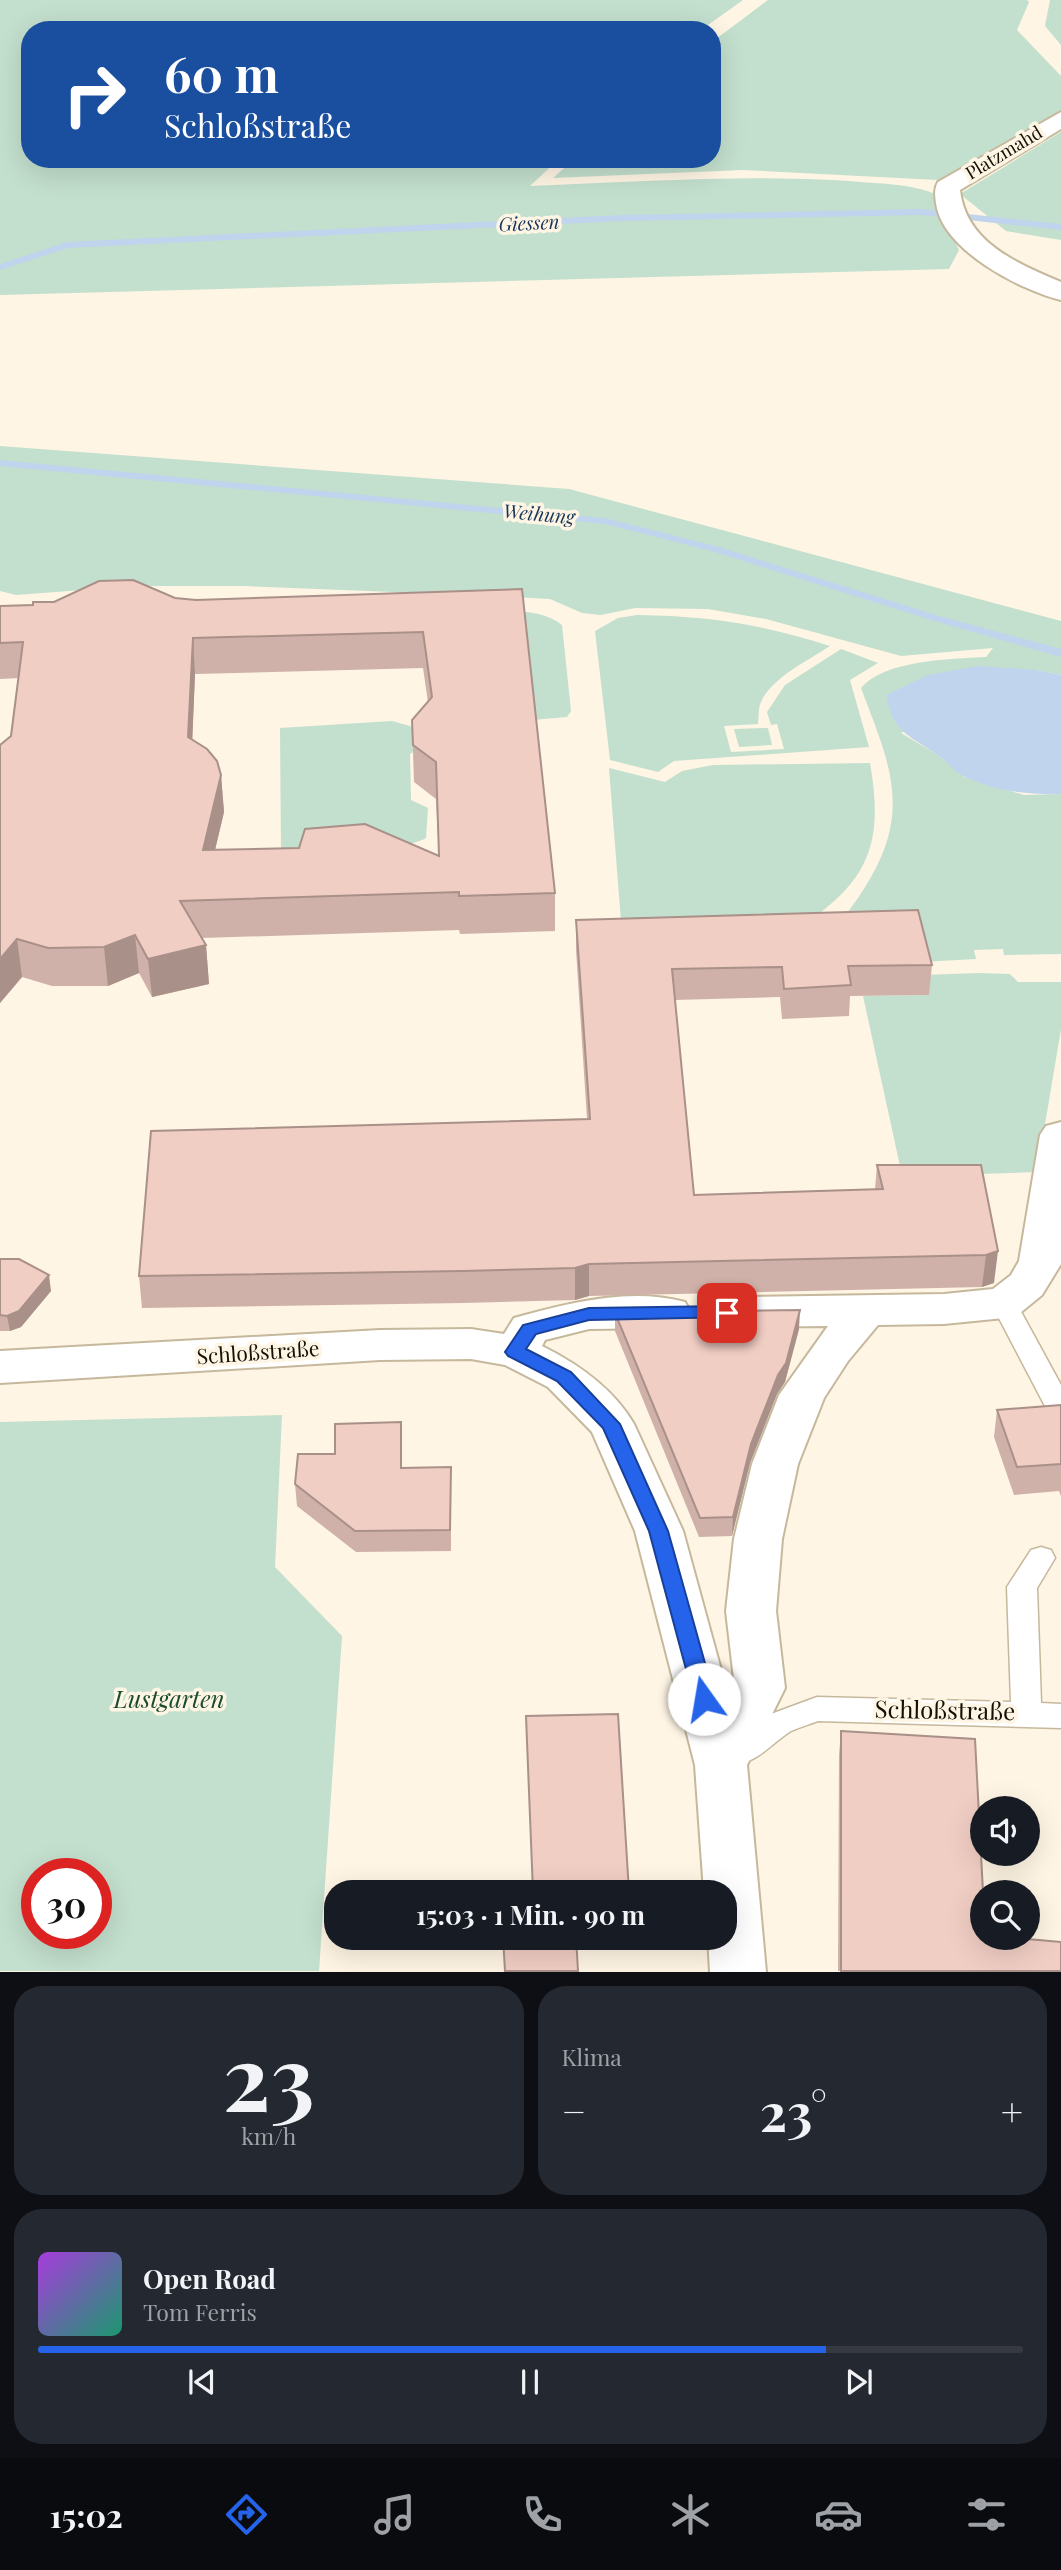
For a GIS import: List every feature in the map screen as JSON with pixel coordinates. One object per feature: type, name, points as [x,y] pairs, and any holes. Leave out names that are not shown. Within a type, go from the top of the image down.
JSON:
[{"type":"street","name":"Platzmahd","points":[[1061,119],[947,187],[949,214],[967,242],[1061,292]]},
{"type":"street","points":[[514,1352],[530,1329],[589,1314],[944,1309],[1004,1303],[1027,1285],[1041,1261],[1061,1135]]},
{"type":"street","points":[[721,1765],[761,1688],[751,1611],[758,1539],[775,1464],[802,1395],[832,1350],[865,1311]]},
{"type":"street","name":"Schloßstraße","points":[[0,1367],[380,1345],[471,1344],[514,1352],[564,1376],[611,1424],[659,1531],[721,1765],[737,1972]]},
{"type":"lane","points":[[1004,1303],[1056,1401]]},
{"type":"lane","name":"Schloßstraße","points":[[721,1765],[782,1722],[817,1709],[1026,1714],[1022,1587],[1041,1558]]},
{"type":"lane","points":[[1026,1714],[1061,1716]]},
{"type":"green space","points":[[0,0],[743,0],[714,21],[21,21],[21,168],[549,168],[530,186],[690,179],[849,181],[917,188],[938,195],[939,207],[959,250],[949,269],[0,295]]},
{"type":"green space","points":[[768,0],[1027,0],[1029,2],[1017,30],[1061,76],[1061,110],[938,180],[742,170],[553,178],[564,168],[721,168],[721,35]]},
{"type":"green space","points":[[1050,0],[1061,0],[1061,45],[1045,26]]},
{"type":"green space","points":[[1061,132],[1061,240],[1006,231],[960,194]]},
{"type":"green space","points":[[0,446],[569,489],[1061,621],[1061,675],[1037,670],[901,733],[938,755],[964,777],[1024,795],[1061,794],[1061,954],[1004,955],[1003,949],[974,950],[976,959],[921,962],[828,931],[847,913],[871,877],[890,827],[893,804],[891,782],[879,737],[861,688],[871,679],[901,666],[937,660],[986,657],[993,648],[901,656],[766,619],[708,609],[635,608],[601,615],[582,613],[550,599],[495,596],[244,586],[135,586],[16,595],[0,591]]},
{"type":"green space","points":[[469,612],[530,613],[552,619],[562,625],[571,711],[567,717],[532,720]]},
{"type":"green space","points":[[637,615],[688,617],[735,623],[830,646],[791,670],[773,685],[760,704],[758,724],[724,726],[731,752],[784,749],[777,724],[771,725],[767,712],[785,685],[841,649],[878,663],[850,680],[869,747],[674,761],[658,772],[610,760],[595,631],[618,618]]},
{"type":"green space","points":[[392,721],[410,726],[423,735],[421,747],[410,754],[411,800],[428,808],[426,838],[395,847],[376,849],[281,850],[280,728]]},
{"type":"green space","points":[[768,728],[772,745],[739,747],[734,729]]},
{"type":"green space","points":[[870,763],[875,814],[868,855],[846,890],[806,923],[622,934],[609,768],[665,782],[682,771],[713,765]]},
{"type":"green space","points":[[1010,974],[1018,982],[1061,982],[1061,1029],[1037,1172],[919,1176],[900,1166],[863,996],[928,995],[924,975]]},
{"type":"green space","name":"Lustgarten","points":[[282,1415],[275,1567],[342,1636],[319,1971],[0,1971],[0,1422]]},
{"type":"water","points":[[978,666],[1037,670],[1061,675],[1061,794],[1012,791],[965,777],[897,725],[886,695],[928,675]]},
{"type":"building","points":[[133,580],[175,598],[196,600],[522,589],[555,893],[459,896],[459,892],[180,901],[206,945],[148,959],[135,935],[104,947],[48,948],[17,939],[0,959],[0,745],[11,736],[23,642],[0,643],[0,606],[54,602],[99,581]],"holes":[[[423,632],[432,697],[412,720],[413,745],[436,762],[439,856],[365,824],[305,829],[299,848],[203,850],[221,775],[217,761],[207,749],[188,737],[193,638]]]},
{"type":"building","points":[[918,910],[932,965],[848,966],[851,985],[784,989],[782,967],[672,969],[694,1195],[883,1189],[877,1165],[981,1165],[998,1251],[986,1255],[589,1264],[575,1268],[139,1276],[151,1131],[590,1119],[576,920]]},
{"type":"building","points":[[0,1259],[19,1259],[49,1275],[19,1311],[7,1316],[0,1315]]},
{"type":"building","points":[[800,1310],[786,1363],[778,1375],[751,1444],[733,1517],[700,1518],[615,1313]]},
{"type":"building","points":[[1061,1405],[1061,1464],[1017,1467],[997,1410]]},
{"type":"building","points":[[401,1422],[401,1468],[451,1467],[450,1530],[355,1531],[295,1484],[298,1454],[335,1454],[335,1424]]},
{"type":"building","points":[[618,1714],[628,1880],[533,1880],[526,1716]]},
{"type":"building","points":[[841,1731],[975,1739],[978,1796],[970,1796],[970,1866],[982,1866],[982,1880],[970,1880],[970,1950],[1040,1950],[1040,1940],[1061,1942],[1061,1971],[841,1971]]},
{"type":"building","points":[[504,1950],[577,1950],[578,1971],[505,1971]]},
{"type":"waterway","name":"Giessen","points":[[0,267],[67,245],[622,218],[921,212],[1061,227]]},
{"type":"waterway","name":"Weihung","points":[[0,463],[605,521],[715,549],[935,618],[1061,653]]},
{"type":"route","points":[[704,1699],[659,1531],[611,1424],[564,1376],[514,1352],[530,1329],[589,1314],[727,1313]]}]
